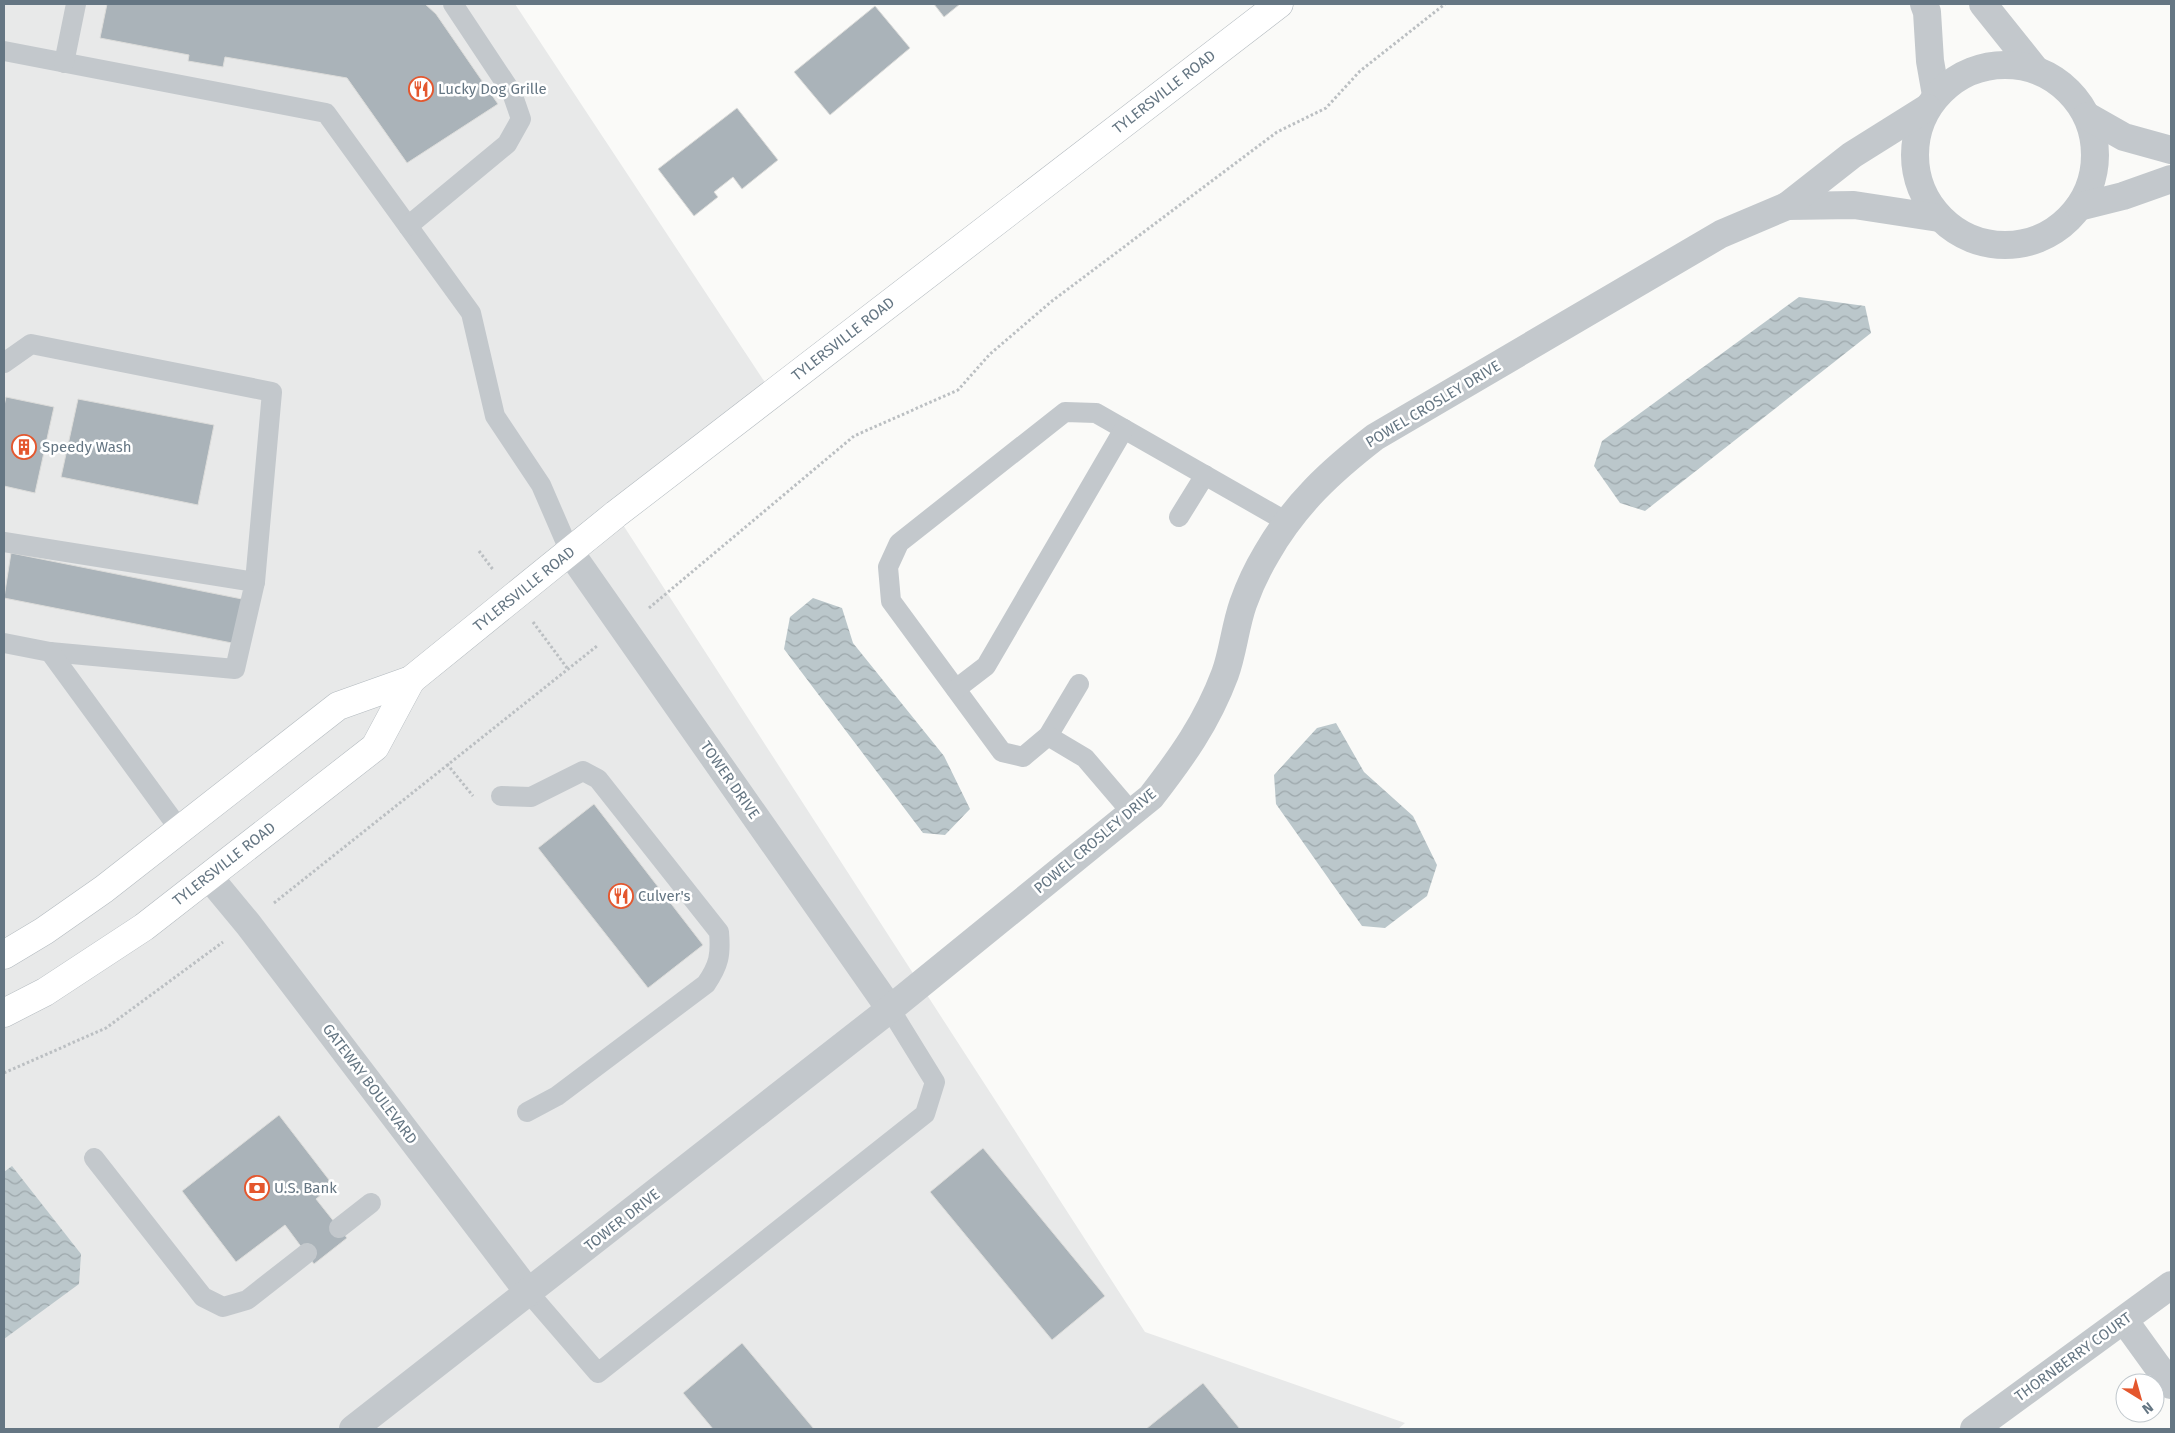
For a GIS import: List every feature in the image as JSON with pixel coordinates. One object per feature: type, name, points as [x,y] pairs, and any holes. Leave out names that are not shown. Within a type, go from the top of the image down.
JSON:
[{"type":"main road","name":"TYLERSVILLE ROAD","points":[[4,955],[44,931],[104,889],[338,706],[412,680],[570,552],[1279,4]]},
{"type":"main road","name":"TYLERSVILLE ROAD","points":[[4,1014],[79,970],[144,927],[375,747],[412,680]]},
{"type":"street","points":[[1924,4],[1928,12],[1932,101],[1916,135],[1914,165],[1922,194],[1939,218],[1960,234],[1985,244],[2012,246],[2038,239],[2061,226],[2079,206],[2090,185],[2095,162],[2094,138],[2087,116],[2074,96],[2056,80],[2034,69],[1983,4]]},
{"type":"street","name":"POWEL CROSLEY DRIVE","points":[[920,984],[1151,797],[1181,759],[1206,720],[1225,673],[1243,604],[1267,553],[1288,522],[1332,471],[1375,437],[1721,234],[1787,206],[1852,155],[1932,101],[1957,78],[1982,67],[2008,64],[2034,69]]},
{"type":"street","points":[[2087,116],[2124,137],[2171,150]]},
{"type":"street","points":[[2079,206],[2123,196],[2171,179]]},
{"type":"street","name":"POWEL CROSLEY DRIVE","points":[[1787,206],[1854,205],[1939,218]]},
{"type":"street","name":"TOWER DRIVE","points":[[570,552],[890,1009]]},
{"type":"street","name":"GATEWAY BOULEVARD","points":[[209,877],[248,924],[529,1294]]},
{"type":"street","name":"TOWER DRIVE","points":[[353,1429],[529,1294],[920,984]]},
{"type":"street","name":"THORNBERRY COURT","points":[[1974,1429],[2171,1285]]},
{"type":"street","points":[[2124,1320],[2171,1385]]},
{"type":"lane","points":[[64,63],[76,4]]},
{"type":"lane","points":[[408,226],[507,144],[521,119],[512,93],[453,4]]},
{"type":"lane","points":[[4,51],[326,113],[471,313],[495,416],[541,485],[570,552]]},
{"type":"lane","points":[[4,363],[31,344],[272,392],[255,582],[235,669],[50,652],[4,643]]},
{"type":"lane","points":[[1079,684],[1048,736],[1023,757],[1002,752],[891,601],[888,567],[899,543],[1065,412],[1096,413],[1288,522]]},
{"type":"lane","points":[[956,689],[986,666],[1124,429]]},
{"type":"lane","points":[[1179,517],[1204,475]]},
{"type":"lane","points":[[4,542],[255,582]]},
{"type":"lane","points":[[50,652],[180,830]]},
{"type":"lane","points":[[1048,736],[1085,758],[1132,813]]},
{"type":"lane","points":[[501,796],[531,797],[583,771],[598,779],[720,932],[720,950],[716,969],[706,984],[557,1096],[527,1112]]},
{"type":"lane","points":[[529,1294],[598,1373],[925,1114],[935,1082],[890,1009]]},
{"type":"lane","points":[[94,1158],[203,1297],[223,1307],[247,1300],[306,1253]]},
{"type":"lane","points":[[339,1228],[371,1203]]},
{"type":"path","points":[[668,595],[854,436],[958,390],[990,354],[1052,301],[1277,132],[1326,108],[1360,71],[1445,4]]},
{"type":"path","points":[[4,1073],[106,1028],[248,924],[566,668]]},
{"type":"path","points":[[447,764],[473,797]]},
{"type":"shaded area","points":[[4,4],[515,4],[772,393],[616,514],[1145,1332],[1405,1423],[1398,1429],[4,1429]]},
{"type":"water","points":[[1799,297],[1865,306],[1871,333],[1645,511],[1620,503],[1594,466],[1602,441]]},
{"type":"water","points":[[813,598],[842,608],[853,643],[944,756],[970,809],[945,835],[923,833],[784,649],[790,617]]},
{"type":"water","points":[[1336,723],[1364,772],[1413,816],[1437,865],[1427,896],[1385,928],[1362,926],[1276,804],[1274,775],[1317,728]]},
{"type":"water","points":[[12,1166],[81,1254],[79,1284],[4,1339],[4,1172]]},
{"type":"building","points":[[107,4],[425,4],[436,14],[498,104],[407,163],[347,78],[225,57],[223,67],[188,61],[189,55],[100,38]]},
{"type":"building","points":[[934,4],[960,4],[944,17]]},
{"type":"building","points":[[875,6],[910,48],[830,115],[794,72]]},
{"type":"building","points":[[737,108],[778,160],[742,189],[733,177],[714,192],[718,197],[694,216],[658,169]]},
{"type":"building","name":"Speedy Wash","points":[[6,397],[54,407],[35,493],[4,486],[4,406]]},
{"type":"building","points":[[78,399],[214,425],[198,505],[61,477]]},
{"type":"building","points":[[11,553],[242,599],[232,643],[4,598]]},
{"type":"building","name":"Culver's","points":[[594,804],[703,945],[648,988],[538,848]]},
{"type":"building","name":"U.S. Bank","points":[[279,1115],[333,1185],[316,1199],[347,1238],[314,1264],[285,1225],[236,1262],[182,1191]]},
{"type":"building","points":[[983,1148],[1105,1296],[1052,1340],[930,1192]]},
{"type":"building","points":[[742,1343],[814,1429],[713,1429],[683,1393]]},
{"type":"building","points":[[1203,1383],[1240,1429],[1146,1429]]},
{"type":"place","name":"Lucky Dog Grille","points":[[421,89]]},
{"type":"place","name":"Speedy Wash","points":[[24,447]]},
{"type":"place","name":"Culver's","points":[[621,896]]},
{"type":"place","name":"U.S. Bank","points":[[257,1188]]}]
